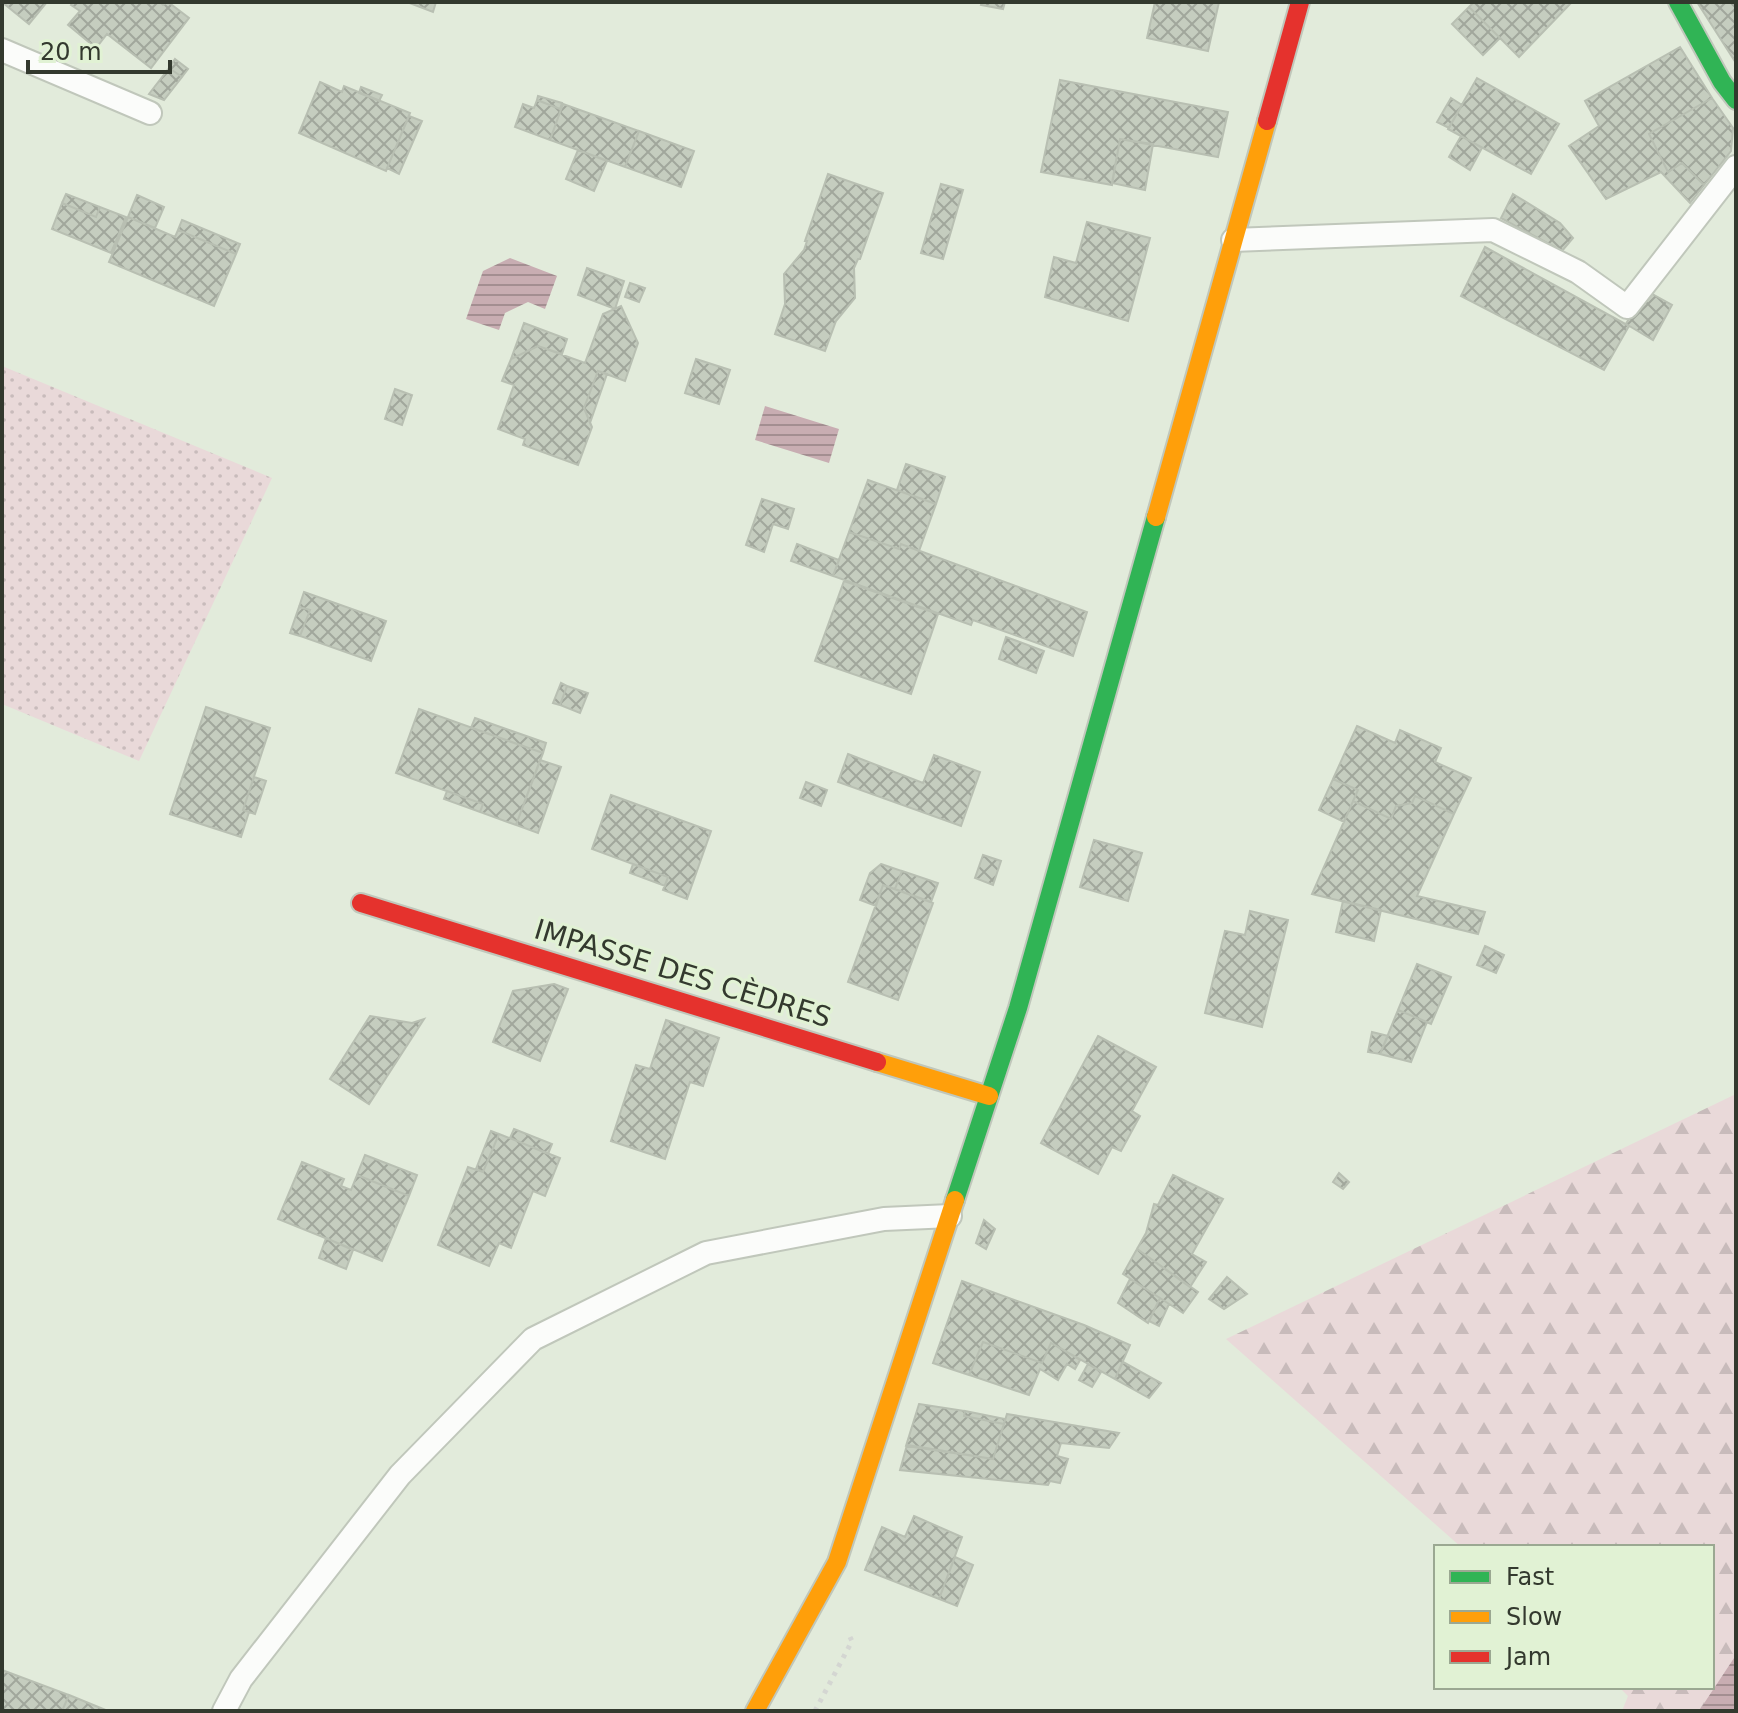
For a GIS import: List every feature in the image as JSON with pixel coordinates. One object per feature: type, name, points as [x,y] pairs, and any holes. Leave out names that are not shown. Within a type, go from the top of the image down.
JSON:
[{"type":"main road","points":[[755,1711],[837,1562],[1018,1008],[1300,2]]},
{"type":"main road","points":[[1678,2],[1722,82],[1736,100]]},
{"type":"main road","name":"IMPASSE DES CÈDRES","points":[[361,903],[989,1096]]},
{"type":"lane","points":[[2,50],[150,113]]},
{"type":"lane","points":[[1233,240],[1493,230],[1578,272],[1627,307],[1736,167]]},
{"type":"lane","points":[[224,1711],[241,1679],[400,1475],[533,1339],[706,1253],[884,1219],[950,1216]]},
{"type":"green space","points":[[2,366],[272,478],[139,761],[2,704]]},
{"type":"green space","points":[[1736,1094],[1736,1711],[1622,1711],[1628,1696],[1621,1689],[1714,1689],[1714,1545],[1459,1545],[1226,1339]]},
{"type":"shaded area","points":[[510,258],[557,276],[545,309],[528,302],[505,313],[499,330],[466,319],[483,271]]},
{"type":"shaded area","points":[[765,406],[839,429],[829,463],[755,440]]},
{"type":"shaded area","points":[[1736,1655],[1736,1711],[1699,1711]]},
{"type":"building","points":[[2,2],[47,2],[29,24]]},
{"type":"building","points":[[73,2],[160,2],[163,5],[168,2],[189,18],[151,68],[107,34],[96,48],[68,25],[80,11],[71,5]]},
{"type":"building","points":[[407,2],[436,2],[433,12]]},
{"type":"building","points":[[982,2],[1005,2],[1003,9],[981,5]]},
{"type":"building","points":[[1155,2],[1219,2],[1208,51],[1147,38]]},
{"type":"building","points":[[1474,2],[1572,2],[1519,57],[1469,7]]},
{"type":"building","points":[[1697,2],[1736,2],[1736,63]]},
{"type":"building","points":[[1469,7],[1500,38],[1483,55],[1452,24]]},
{"type":"building","points":[[1680,47],[1712,98],[1649,134],[1668,172],[1682,163],[1704,185],[1690,203],[1661,172],[1606,199],[1569,146],[1599,126],[1585,101]]},
{"type":"building","points":[[175,59],[188,69],[182,77],[169,68]]},
{"type":"building","points":[[169,68],[182,77],[164,100],[149,94]]},
{"type":"building","points":[[1477,78],[1559,124],[1531,174],[1448,129]]},
{"type":"building","points":[[1060,80],[1228,112],[1218,157],[1120,139],[1112,185],[1041,172]]},
{"type":"building","points":[[320,82],[342,92],[344,86],[410,113],[386,171],[299,133]]},
{"type":"building","points":[[361,87],[382,95],[379,101],[359,93]]},
{"type":"building","points":[[538,96],[562,103],[560,109],[537,100]]},
{"type":"building","points":[[1451,98],[1462,105],[1449,128],[1437,122]]},
{"type":"building","points":[[1712,98],[1733,128],[1731,151],[1704,185],[1682,163],[1668,172],[1649,134]]},
{"type":"building","points":[[537,100],[560,109],[563,104],[550,140],[515,127],[523,104],[534,108]]},
{"type":"building","points":[[563,104],[639,131],[625,167],[550,140]]},
{"type":"building","points":[[409,116],[422,121],[399,174],[387,168]]},
{"type":"building","points":[[639,131],[694,151],[681,187],[625,167]]},
{"type":"building","points":[[1461,136],[1482,148],[1470,170],[1449,157]]},
{"type":"building","points":[[1120,139],[1153,144],[1145,190],[1112,183]]},
{"type":"building","points":[[578,150],[607,161],[594,191],[566,179]]},
{"type":"building","points":[[828,174],[883,193],[854,268],[855,298],[836,321],[825,351],[775,334],[785,304],[784,274],[804,250]]},
{"type":"building","points":[[941,184],[963,190],[943,259],[921,253]]},
{"type":"building","points":[[66,194],[100,207],[96,217],[62,203]]},
{"type":"building","points":[[1513,194],[1560,223],[1573,238],[1562,251],[1501,218]]},
{"type":"building","points":[[137,195],[164,207],[155,228],[128,217]]},
{"type":"building","points":[[62,203],[96,217],[100,207],[126,217],[111,253],[52,229]]},
{"type":"building","points":[[128,217],[175,237],[178,230],[236,254],[214,306],[109,262]]},
{"type":"building","points":[[182,220],[240,244],[236,254],[178,230]]},
{"type":"building","points":[[1087,222],[1150,238],[1128,321],[1045,297],[1054,257],[1076,263]]},
{"type":"building","points":[[1485,247],[1629,326],[1604,370],[1461,296]]},
{"type":"building","points":[[587,268],[624,281],[615,309],[578,295]]},
{"type":"building","points":[[630,283],[645,288],[639,302],[625,297]]},
{"type":"building","points":[[1645,290],[1672,305],[1653,340],[1626,324]]},
{"type":"building","points":[[621,306],[638,343],[625,381],[598,371],[584,408],[592,427],[578,465],[523,445],[525,439],[498,429],[514,385],[502,381],[511,359],[538,346],[585,363],[603,314]]},
{"type":"building","points":[[524,323],[567,339],[562,354],[538,346],[511,359]]},
{"type":"building","points":[[696,359],[730,370],[719,404],[685,393]]},
{"type":"building","points":[[598,371],[607,374],[590,423],[584,408]]},
{"type":"building","points":[[395,389],[412,395],[402,425],[385,419]]},
{"type":"building","points":[[906,464],[945,477],[936,504],[897,490]]},
{"type":"building","points":[[868,480],[936,504],[919,551],[901,544],[899,549],[849,532]]},
{"type":"building","points":[[762,499],[794,509],[788,529],[773,524],[764,552],[746,545]]},
{"type":"building","points":[[849,532],[899,549],[901,544],[1087,612],[1073,656],[973,620],[971,625],[833,576]]},
{"type":"building","points":[[797,544],[839,560],[833,576],[791,561]]},
{"type":"building","points":[[844,581],[938,614],[911,694],[815,661]]},
{"type":"building","points":[[304,592],[386,621],[371,661],[300,636],[310,610],[299,607]]},
{"type":"building","points":[[299,607],[310,610],[300,636],[290,633]]},
{"type":"building","points":[[1006,637],[1044,651],[1036,673],[999,659]]},
{"type":"building","points":[[561,683],[567,686],[560,705],[553,703]]},
{"type":"building","points":[[567,686],[588,693],[580,713],[560,705]]},
{"type":"building","points":[[206,707],[270,728],[243,810],[249,812],[241,837],[170,814]]},
{"type":"building","points":[[419,709],[543,753],[516,825],[480,812],[483,804],[396,773]]},
{"type":"building","points":[[475,718],[546,743],[543,753],[471,728]]},
{"type":"building","points":[[1357,726],[1395,743],[1400,730],[1441,748],[1435,762],[1471,778],[1454,814],[1415,796],[1412,803],[1396,806],[1391,819],[1353,801],[1358,790],[1333,779]]},
{"type":"building","points":[[848,754],[923,783],[934,755],[980,772],[961,826],[838,782]]},
{"type":"building","points":[[540,760],[561,767],[538,833],[516,825]]},
{"type":"building","points":[[254,777],[266,781],[255,814],[243,810]]},
{"type":"building","points":[[1333,779],[1358,790],[1344,822],[1319,810]]},
{"type":"building","points":[[806,782],[827,790],[821,806],[800,798]]},
{"type":"building","points":[[447,791],[483,804],[480,812],[444,799]]},
{"type":"building","points":[[611,795],[711,831],[687,899],[663,890],[668,877],[592,849]]},
{"type":"building","points":[[1415,796],[1454,814],[1417,896],[1485,912],[1478,934],[1312,894],[1353,801],[1391,819],[1396,806],[1412,803]]},
{"type":"building","points":[[1094,840],[1142,853],[1128,901],[1080,887]]},
{"type":"building","points":[[983,855],[1001,861],[993,885],[975,878]]},
{"type":"building","points":[[633,864],[668,877],[665,886],[630,873]]},
{"type":"building","points":[[881,864],[902,871],[895,889],[883,885],[876,906],[860,900],[870,873]]},
{"type":"building","points":[[902,871],[938,883],[931,902],[895,889]]},
{"type":"building","points":[[883,885],[933,903],[898,1000],[848,982]]},
{"type":"building","points":[[1343,901],[1381,910],[1374,941],[1336,932]]},
{"type":"building","points":[[1250,911],[1288,920],[1262,1027],[1205,1013],[1225,931],[1245,935]]},
{"type":"building","points":[[1485,946],[1504,955],[1496,973],[1477,965]]},
{"type":"building","points":[[1417,964],[1451,977],[1431,1024],[1398,1010]]},
{"type":"building","points":[[554,984],[568,989],[540,1061],[493,1042],[513,991]]},
{"type":"building","points":[[1398,1010],[1427,1022],[1411,1062],[1380,1054]]},
{"type":"building","points":[[370,1016],[412,1023],[424,1019],[369,1104],[330,1079]]},
{"type":"building","points":[[666,1020],[719,1038],[703,1086],[690,1082],[665,1159],[611,1141],[636,1065],[650,1069]]},
{"type":"building","points":[[1372,1032],[1388,1036],[1380,1054],[1368,1052]]},
{"type":"building","points":[[1098,1036],[1156,1067],[1132,1111],[1140,1116],[1121,1151],[1112,1147],[1098,1174],[1041,1143]]},
{"type":"building","points":[[514,1129],[552,1144],[548,1154],[510,1138]]},
{"type":"building","points":[[491,1131],[499,1134],[483,1172],[476,1169]]},
{"type":"building","points":[[499,1134],[560,1158],[545,1196],[533,1191],[511,1248],[499,1243],[489,1266],[438,1245],[468,1167],[483,1172]]},
{"type":"building","points":[[365,1155],[417,1175],[409,1196],[357,1175]]},
{"type":"building","points":[[302,1162],[344,1179],[341,1186],[351,1190],[357,1175],[409,1196],[382,1261],[278,1219]]},
{"type":"building","points":[[1339,1173],[1349,1182],[1343,1189],[1333,1182]]},
{"type":"building","points":[[1173,1175],[1223,1199],[1192,1254],[1206,1262],[1190,1287],[1137,1249],[1146,1233],[1154,1204],[1158,1205]]},
{"type":"building","points":[[984,1220],[995,1229],[986,1249],[976,1243]]},
{"type":"building","points":[[326,1238],[353,1250],[346,1269],[319,1258]]},
{"type":"building","points":[[1137,1249],[1198,1292],[1183,1313],[1123,1274]]},
{"type":"building","points":[[1227,1277],[1247,1294],[1224,1309],[1209,1299]]},
{"type":"building","points":[[1130,1279],[1160,1298],[1148,1323],[1118,1303]]},
{"type":"building","points":[[962,1281],[1130,1345],[1115,1379],[1051,1343],[1042,1363],[983,1342],[969,1375],[933,1363]]},
{"type":"building","points":[[1160,1298],[1169,1304],[1159,1326],[1149,1321]]},
{"type":"building","points":[[983,1342],[1042,1363],[1051,1343],[1080,1360],[1075,1369],[1067,1364],[1058,1380],[1040,1369],[1029,1395],[969,1375]]},
{"type":"building","points":[[1123,1362],[1161,1383],[1149,1398],[1115,1379]]},
{"type":"building","points":[[1088,1364],[1101,1372],[1092,1387],[1079,1380]]},
{"type":"building","points":[[919,1404],[965,1411],[964,1416],[1004,1424],[993,1459],[906,1446]]},
{"type":"building","points":[[965,1411],[1005,1419],[1004,1424],[964,1416]]},
{"type":"building","points":[[1007,1414],[1119,1433],[1109,1448],[1061,1443],[1057,1456],[1068,1459],[1060,1483],[1050,1481],[1048,1485],[900,1470],[907,1445],[993,1459]]},
{"type":"building","points":[[914,1516],[962,1537],[939,1599],[865,1570],[882,1527],[905,1537]]},
{"type":"building","points":[[955,1557],[973,1565],[957,1606],[939,1599]]},
{"type":"building","points":[[2,1670],[69,1695],[62,1711],[2,1711]]},
{"type":"building","points":[[69,1695],[108,1711],[62,1711]]},
{"type":"traffic: fast","points":[[1678,2],[1722,82],[1736,100]]},
{"type":"traffic: fast","points":[[955,1200],[1018,1008],[1156,517]]},
{"type":"traffic: slow","points":[[1156,517],[1267,121]]},
{"type":"traffic: slow","points":[[877,1062],[989,1096]]},
{"type":"traffic: slow","points":[[755,1711],[837,1562],[955,1200]]},
{"type":"traffic: jam","points":[[1267,121],[1300,2]]},
{"type":"traffic: jam","points":[[361,903],[877,1062]]}]
